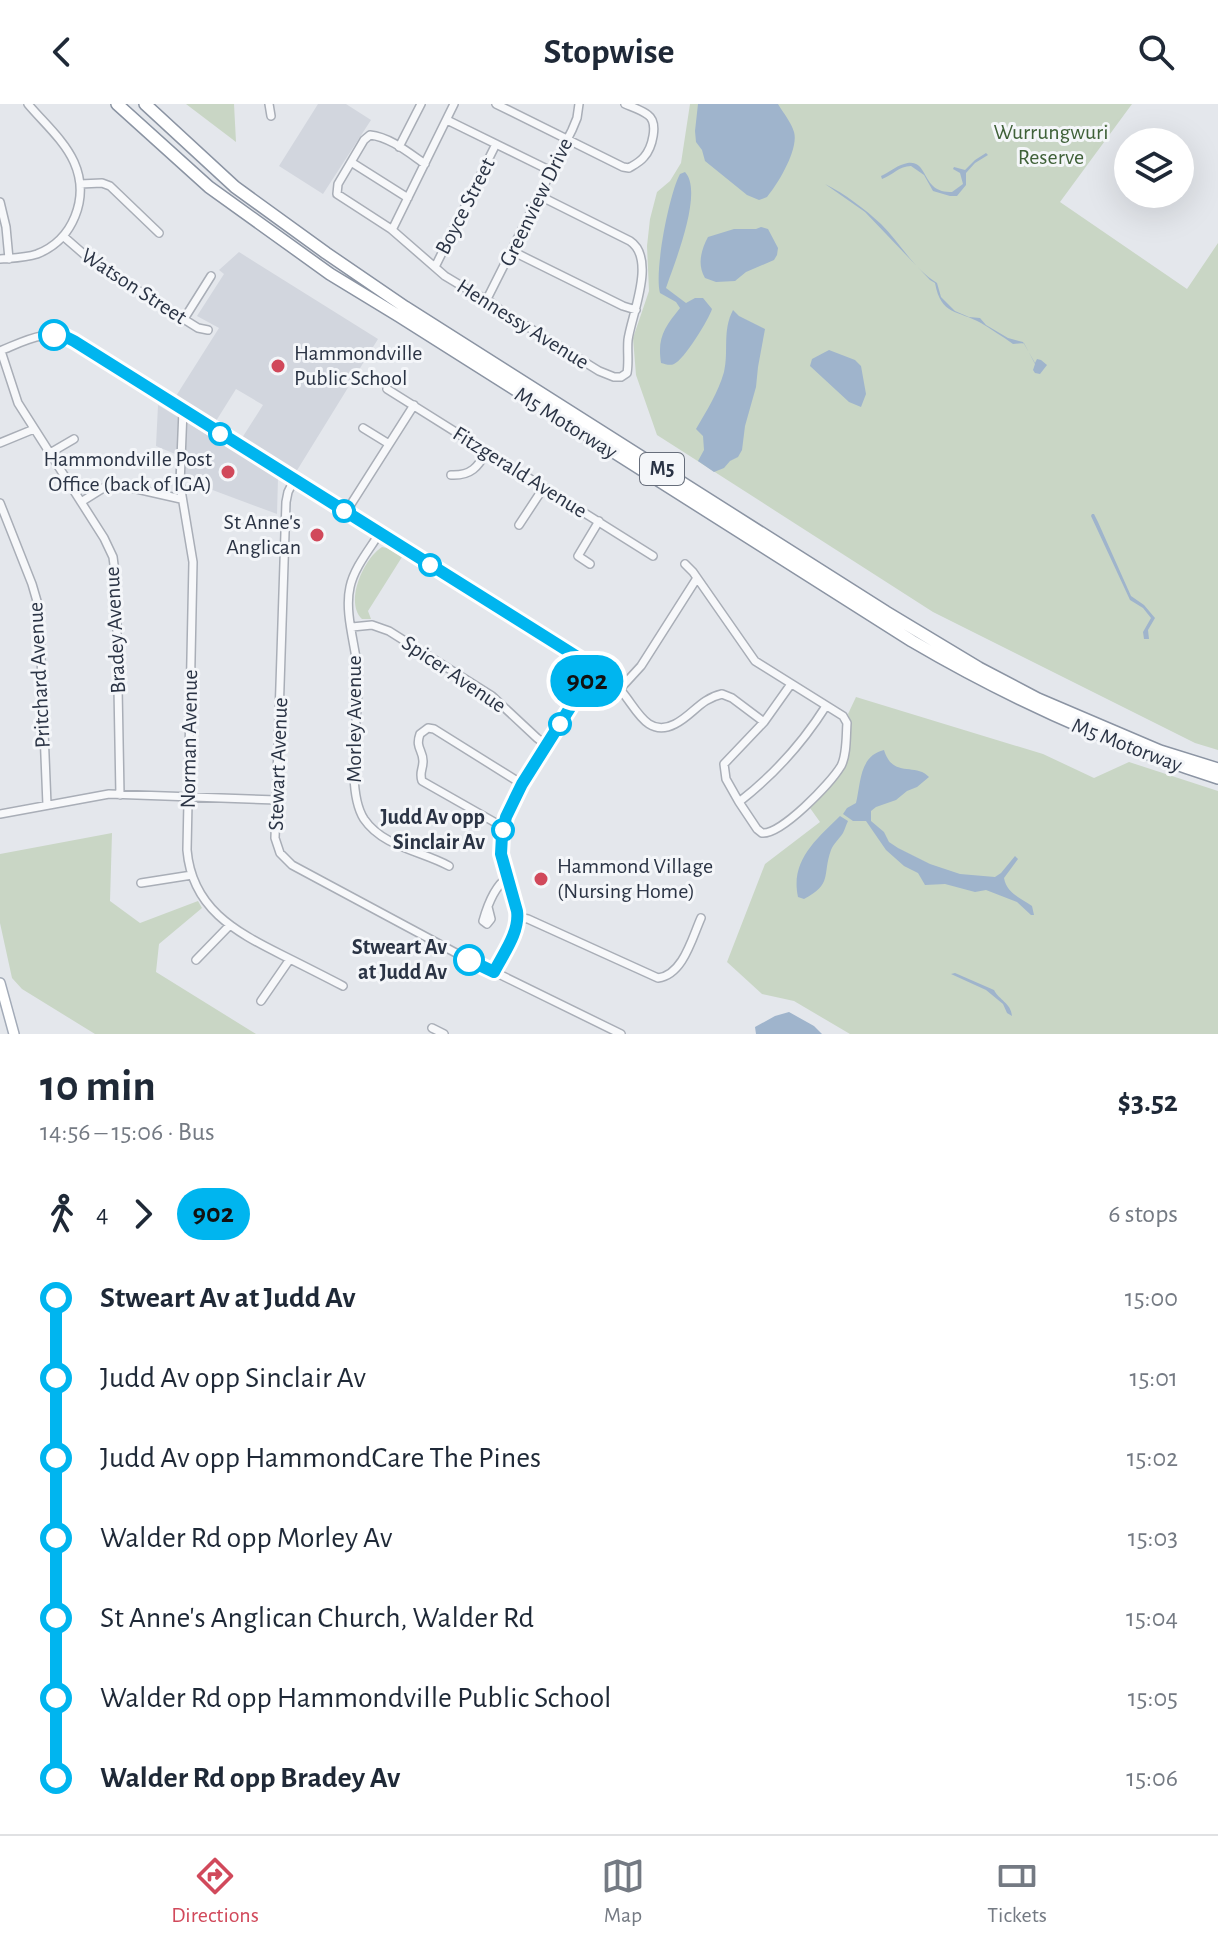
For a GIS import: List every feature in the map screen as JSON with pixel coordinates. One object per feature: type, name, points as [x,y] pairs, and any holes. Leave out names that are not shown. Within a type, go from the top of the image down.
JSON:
[{"type":"highway","name":"M5 Motorway","points":[[117,104],[209,187],[330,274],[912,641],[1054,716],[1144,753],[1218,778]]},
{"type":"highway","name":"M5 Motorway","points":[[145,104],[235,187],[326,253],[405,307],[886,612],[979,668],[1038,699],[1160,751],[1218,769]]},
{"type":"main road","points":[[0,983],[14,1034]]},
{"type":"street","points":[[0,202],[6,227],[4,259],[40,252],[63,236],[77,213],[81,196],[76,166],[71,155],[28,104]]},
{"type":"street","points":[[269,104],[271,116]]},
{"type":"street","points":[[399,147],[421,104]]},
{"type":"street","points":[[392,230],[454,104]]},
{"type":"street","points":[[496,104],[629,168],[647,153],[653,123],[647,114],[625,104]]},
{"type":"street","name":"Greenview Drive","points":[[487,299],[567,140],[577,118],[579,104]]},
{"type":"street","points":[[447,120],[551,171]]},
{"type":"street","name":"Hennessy Avenue","points":[[425,164],[399,147],[370,135],[338,184],[337,194],[392,230],[445,276],[487,299],[599,371],[621,377],[627,373],[628,342],[641,288],[640,252],[636,245],[540,196]]},
{"type":"street","name":"Boyce Street","points":[[435,267],[496,144]]},
{"type":"street","points":[[351,162],[408,198]]},
{"type":"street","points":[[80,184],[102,183],[110,186],[159,233]]},
{"type":"street","name":"Watson Street","points":[[63,236],[94,263],[198,328],[208,330]]},
{"type":"street","points":[[512,251],[636,310]]},
{"type":"street","points":[[184,319],[211,276]]},
{"type":"street","points":[[1,351],[50,334],[74,341],[595,668],[619,690],[640,718],[655,727],[676,724],[704,701],[722,694],[764,722]]},
{"type":"street","name":"Bradey Avenue","points":[[1,351],[15,397],[108,545],[115,569],[120,795]]},
{"type":"street","name":"Fitzgerald Avenue","points":[[387,389],[653,556]]},
{"type":"street","points":[[346,512],[414,405]]},
{"type":"street","name":"Norman Avenue","points":[[183,410],[180,484],[193,562],[187,850],[192,875],[209,906],[229,926],[343,986]]},
{"type":"street","points":[[363,428],[389,444]]},
{"type":"street","points":[[0,443],[34,429]]},
{"type":"street","points":[[50,453],[74,439]]},
{"type":"street","points":[[451,475],[471,472],[487,451]]},
{"type":"street","name":"Stewart Avenue","points":[[294,480],[286,502],[278,850],[285,860],[431,940],[608,1031],[621,1034]]},
{"type":"street","points":[[81,502],[105,487],[119,485],[181,499]]},
{"type":"street","points":[[519,525],[544,487]]},
{"type":"street","name":"Pritchard Avenue","points":[[0,503],[39,608],[47,805]]},
{"type":"street","points":[[590,564],[578,556],[599,521]]},
{"type":"street","name":"Morley Avenue","points":[[362,816],[354,789],[358,676],[349,601],[350,585],[357,569],[379,534]]},
{"type":"street","points":[[685,564],[755,661],[826,706],[845,719],[847,726],[842,763],[819,792],[782,826],[767,834],[757,829],[739,802],[726,779],[724,764],[764,722],[791,684]]},
{"type":"street","points":[[619,690],[641,666],[697,578]]},
{"type":"street","name":"Spicer Avenue","points":[[352,627],[372,625],[389,631],[492,696],[546,745]]},
{"type":"street","points":[[494,972],[516,929],[518,917],[501,854],[503,827],[522,784],[595,668]]},
{"type":"street","points":[[739,802],[780,767],[804,740],[826,706]]},
{"type":"street","points":[[503,827],[422,781],[423,758],[417,745],[420,734],[428,728],[434,729],[522,784]]},
{"type":"street","points":[[0,814],[104,795],[277,800]]},
{"type":"street","points":[[354,822],[362,816],[387,839],[449,866]]},
{"type":"street","points":[[141,883],[192,875]]},
{"type":"street","points":[[488,907],[501,882],[507,878]]},
{"type":"street","points":[[518,917],[658,978],[671,974],[701,918]]},
{"type":"street","points":[[196,960],[229,926]]},
{"type":"street","points":[[261,1001],[290,959]]},
{"type":"street","points":[[432,1028],[444,1034]]},
{"type":"shaded area","points":[[318,104],[346,104],[371,120],[323,194],[279,166]]},
{"type":"shaded area","name":"Hammondville Public School","points":[[239,252],[378,339],[296,472],[242,438],[263,405],[236,389],[216,421],[176,396],[219,328],[197,316],[224,274],[219,270]]},
{"type":"shaded area","points":[[158,405],[278,478],[277,514],[175,476],[175,454],[156,446]]},
{"type":"green space","points":[[186,104],[234,104],[236,142]]},
{"type":"green space","name":"Wurrungwuri Reserve","points":[[690,104],[1132,104],[1060,202],[1187,289],[1218,243],[1218,750],[1195,743],[933,612],[657,435],[636,375],[633,338],[649,291],[647,246],[657,192],[670,181],[681,163]]},
{"type":"green space","points":[[382,547],[402,557],[368,611],[371,619],[362,619],[355,602],[358,581],[369,560]]},
{"type":"green space","points":[[856,697],[1043,754],[1094,778],[1129,762],[1218,791],[1218,1034],[850,1034],[794,1001],[762,994],[727,962],[765,864],[820,822],[810,808],[846,765],[851,723],[848,714]]},
{"type":"green space","points":[[112,833],[110,901],[140,923],[198,901],[202,908],[159,944],[156,972],[256,1034],[95,1034],[22,989],[12,978],[0,923],[0,854]]},
{"type":"water","points":[[698,104],[778,104],[791,125],[795,139],[786,166],[767,197],[759,200],[747,195],[705,161],[696,142]]},
{"type":"water","points":[[986,153],[988,155],[966,173],[966,185],[957,196],[933,191],[924,175],[911,166],[882,179],[881,176],[901,165],[915,164],[935,188],[952,192],[963,184],[960,173],[954,167],[965,170]]},
{"type":"water","points":[[685,172],[690,182],[689,211],[666,288],[686,303],[703,298],[712,309],[690,347],[678,361],[669,365],[661,363],[661,339],[680,308],[660,293],[659,268],[671,198],[680,174]]},
{"type":"water","points":[[825,184],[854,202],[881,224],[914,263],[937,283],[941,297],[955,311],[980,318],[1008,338],[1024,343],[1013,344],[981,323],[946,307],[941,301],[935,283],[930,280],[865,212]]},
{"type":"water","points":[[734,229],[768,229],[778,248],[774,260],[746,272],[735,281],[716,282],[705,278],[701,258],[708,237]]},
{"type":"water","points":[[733,310],[765,329],[742,450],[724,468],[714,472],[698,461],[704,450],[703,436],[696,429],[724,372],[728,326]]},
{"type":"water","points":[[829,350],[855,360],[861,366],[866,394],[861,407],[849,402],[810,366],[812,359]]},
{"type":"water","points":[[1029,352],[1035,363],[1037,359],[1047,365],[1040,374],[1033,370],[1035,364]]},
{"type":"water","points":[[1092,514],[1131,596],[1155,618],[1148,630],[1149,639],[1144,639],[1143,632],[1151,618],[1130,600]]},
{"type":"water","points":[[884,750],[893,764],[929,777],[896,800],[871,811],[871,821],[884,832],[889,842],[930,864],[960,874],[995,877],[1015,856],[1018,859],[1004,878],[1015,895],[1032,906],[1034,915],[1017,902],[986,890],[975,892],[945,884],[925,885],[918,873],[904,866],[886,850],[866,821],[853,821],[843,814],[856,803],[865,764]]},
{"type":"water","points":[[840,816],[848,821],[831,850],[823,883],[813,894],[804,899],[798,897],[798,872],[807,851]]},
{"type":"water","points":[[951,974],[994,990],[1012,1016],[986,990]]},
{"type":"water","points":[[789,1012],[822,1034],[756,1034],[755,1027]]},
{"type":"bus line","name":"902","points":[[54,335],[74,341],[595,668],[522,784],[506,817],[501,854],[517,911],[516,929],[494,972],[469,960]]},
{"type":"place","name":"Hammondville Public School","points":[[278,366]]},
{"type":"place","name":"Hammondville Post Office (back of IGA)","points":[[228,472]]},
{"type":"place","name":"St Anne's Anglican","points":[[317,535]]},
{"type":"place","name":"Judd Av opp Sinclair Av","points":[[503,830]]},
{"type":"place","name":"Hammond Village (Nursing Home)","points":[[541,879]]},
{"type":"place","name":"Stweart Av at Judd Av","points":[[469,960]]}]
